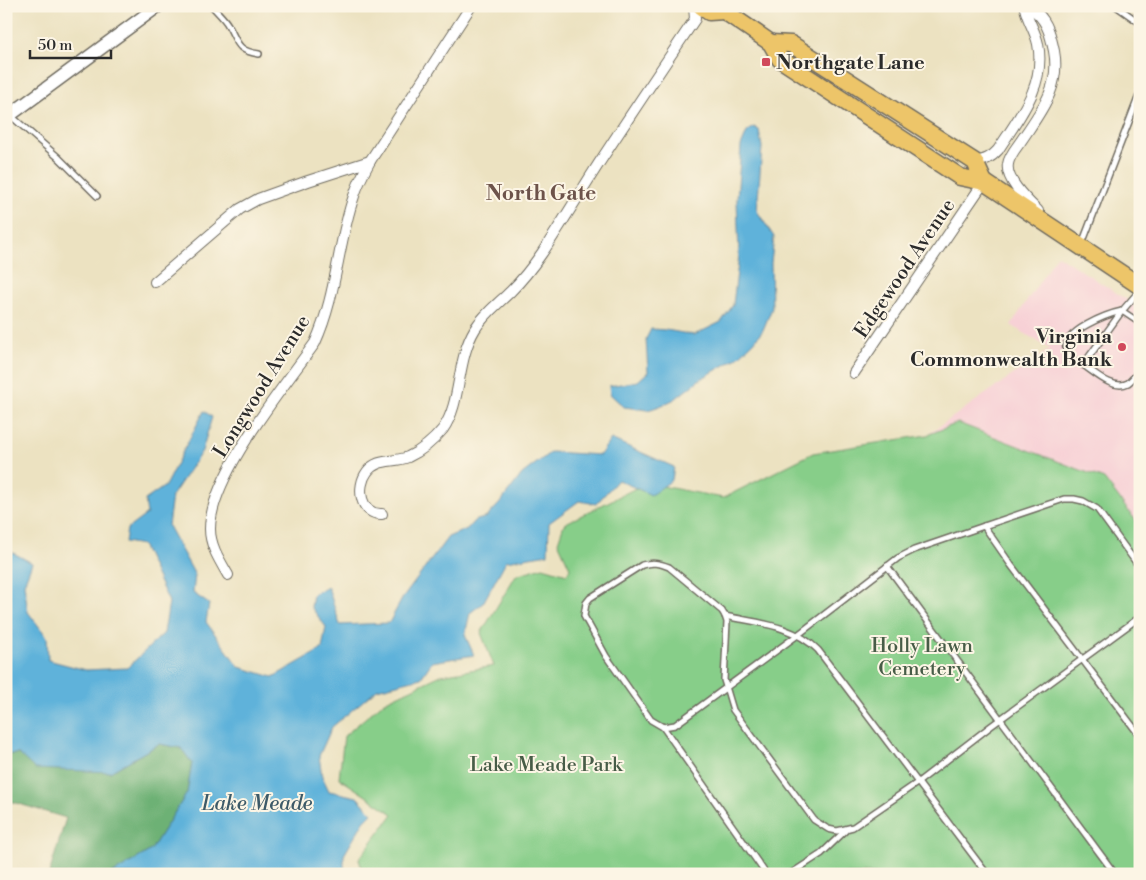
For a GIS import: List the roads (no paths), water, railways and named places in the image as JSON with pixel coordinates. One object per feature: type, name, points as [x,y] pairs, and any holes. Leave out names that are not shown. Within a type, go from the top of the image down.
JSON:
[{"type":"main road","points":[[708,9],[770,42],[791,44],[975,162],[984,182]]},
{"type":"main road","points":[[770,42],[780,59],[889,131],[960,177],[984,182],[1140,286]]},
{"type":"street","name":"Longwood Avenue","points":[[228,575],[217,557],[211,542],[211,515],[215,500],[247,438],[315,344],[327,313],[354,195],[370,161],[471,6]]},
{"type":"street","points":[[975,162],[992,157],[998,150],[1030,99],[1038,79],[1039,47],[1036,34],[1028,21],[1024,7]]},
{"type":"street","points":[[1024,7],[1036,12],[1045,22],[1051,36],[1056,73],[1046,102],[1013,153],[1008,165],[1010,177],[1016,187],[1058,232]]},
{"type":"street","points":[[8,116],[152,8]]},
{"type":"street","points":[[382,514],[376,515],[370,512],[363,503],[362,490],[365,475],[370,468],[377,464],[407,457],[418,452],[442,429],[454,405],[462,358],[476,328],[483,317],[528,272],[543,252],[603,157],[695,19],[708,9]]},
{"type":"street","points":[[155,282],[240,209],[258,199],[370,161]]},
{"type":"street","name":"Edgewood Avenue","points":[[854,373],[984,182]]},
{"type":"lane","points":[[212,6],[227,24],[234,40],[239,46],[259,54]]},
{"type":"lane","points":[[1116,6],[1140,23]]},
{"type":"lane","points":[[1081,248],[1140,93]]},
{"type":"lane","points":[[8,116],[59,158],[98,196]]},
{"type":"lane","points":[[1083,365],[1122,311],[1140,290]]},
{"type":"lane","points":[[1122,311],[1140,323]]},
{"type":"lane","points":[[1122,311],[1094,320],[1071,336],[1065,349],[1069,356],[1112,383],[1128,383],[1140,371]]},
{"type":"lane","points":[[663,727],[675,725],[799,634],[886,566],[914,550],[1064,499],[1083,501],[1096,509],[1140,568]]},
{"type":"lane","points":[[984,526],[1011,565],[1140,736]]},
{"type":"lane","points":[[766,874],[663,727],[651,720],[606,656],[584,616],[586,604],[590,598],[642,565],[659,563],[669,567],[722,611],[727,622],[725,689],[733,710],[814,820],[828,829],[846,830],[853,828],[917,783],[1140,617]]},
{"type":"lane","points":[[886,566],[1115,874]]},
{"type":"lane","points":[[725,616],[789,630],[809,641],[818,650],[986,874]]},
{"type":"lane","points":[[790,874],[821,854],[846,830]]},
{"type":"water","points":[[754,127],[759,130],[762,147],[757,211],[774,237],[771,263],[772,308],[763,330],[754,342],[737,358],[699,380],[675,399],[648,410],[624,407],[610,394],[609,386],[638,381],[648,372],[646,339],[651,329],[694,335],[721,322],[733,305],[739,255],[737,200],[741,146],[747,132]]},
{"type":"water","name":"Lake Meade","points":[[204,411],[212,417],[202,451],[172,496],[168,526],[195,575],[193,593],[209,604],[206,622],[239,667],[273,677],[322,649],[326,627],[311,607],[313,594],[328,587],[340,625],[389,623],[402,599],[448,537],[467,529],[474,521],[487,517],[522,474],[551,452],[600,455],[611,439],[674,467],[672,480],[651,495],[618,480],[596,504],[579,501],[549,523],[548,554],[506,561],[483,603],[470,613],[465,635],[474,655],[432,662],[421,678],[377,689],[332,727],[319,756],[322,776],[329,791],[357,797],[372,813],[364,821],[344,855],[344,874],[112,874],[151,850],[187,793],[192,763],[181,748],[159,744],[110,772],[35,769],[19,754],[6,754],[6,549],[32,563],[24,584],[28,612],[47,637],[48,660],[86,670],[127,668],[164,633],[169,602],[142,545],[125,542],[127,529],[147,514],[145,500],[165,486]]},
{"type":"place","name":"Northgate Lane","points":[[766,62]]},
{"type":"place","name":"Virginia Commonwealth Bank","points":[[1122,347]]},
{"type":"district","name":"North Gate","points":[[541,193]]},
{"type":"park label","name":"Holly Lawn Cemetery","points":[[922,656]]},
{"type":"park label","name":"Lake Meade Park","points":[[546,764]]}]
